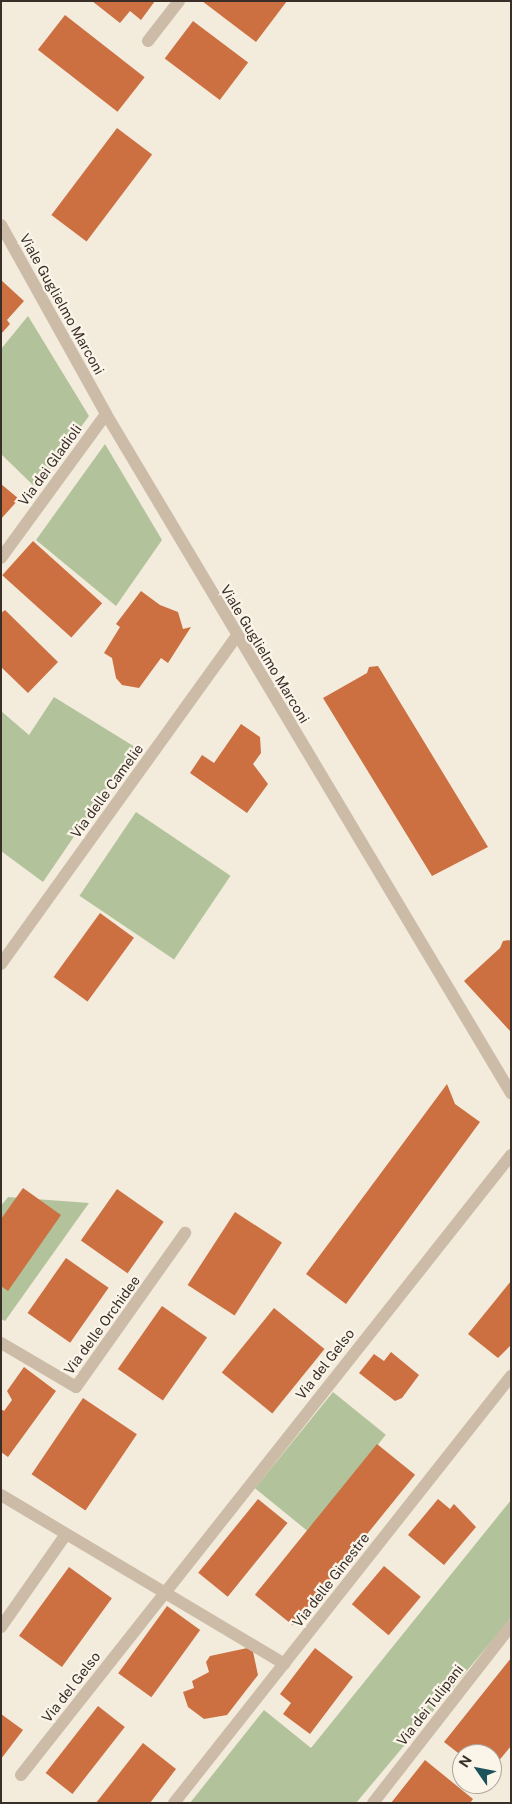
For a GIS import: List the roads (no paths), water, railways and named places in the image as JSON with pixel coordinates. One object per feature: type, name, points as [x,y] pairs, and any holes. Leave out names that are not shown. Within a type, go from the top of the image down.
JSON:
[{"type":"street","points":[[148,41],[179,1]]},
{"type":"street","name":"Viale Guglielmo Marconi","points":[[1,225],[106,414],[511,1093]]},
{"type":"street","name":"Via dei Gladioli","points":[[1,558],[106,414]]},
{"type":"street","name":"Via delle Camelie","points":[[1,964],[237,636]]},
{"type":"street","name":"Via del Gelso","points":[[22,1775],[163,1592],[511,1155]]},
{"type":"street","name":"Via delle Orchidee","points":[[1,1343],[76,1387],[185,1233]]},
{"type":"street","name":"Via delle Ginestre","points":[[174,1803],[511,1376]]},
{"type":"street","points":[[1,1495],[284,1664]]},
{"type":"street","points":[[1,1627],[66,1534]]},
{"type":"street","name":"Via dei Tulipani","points":[[373,1803],[511,1626]]}]
